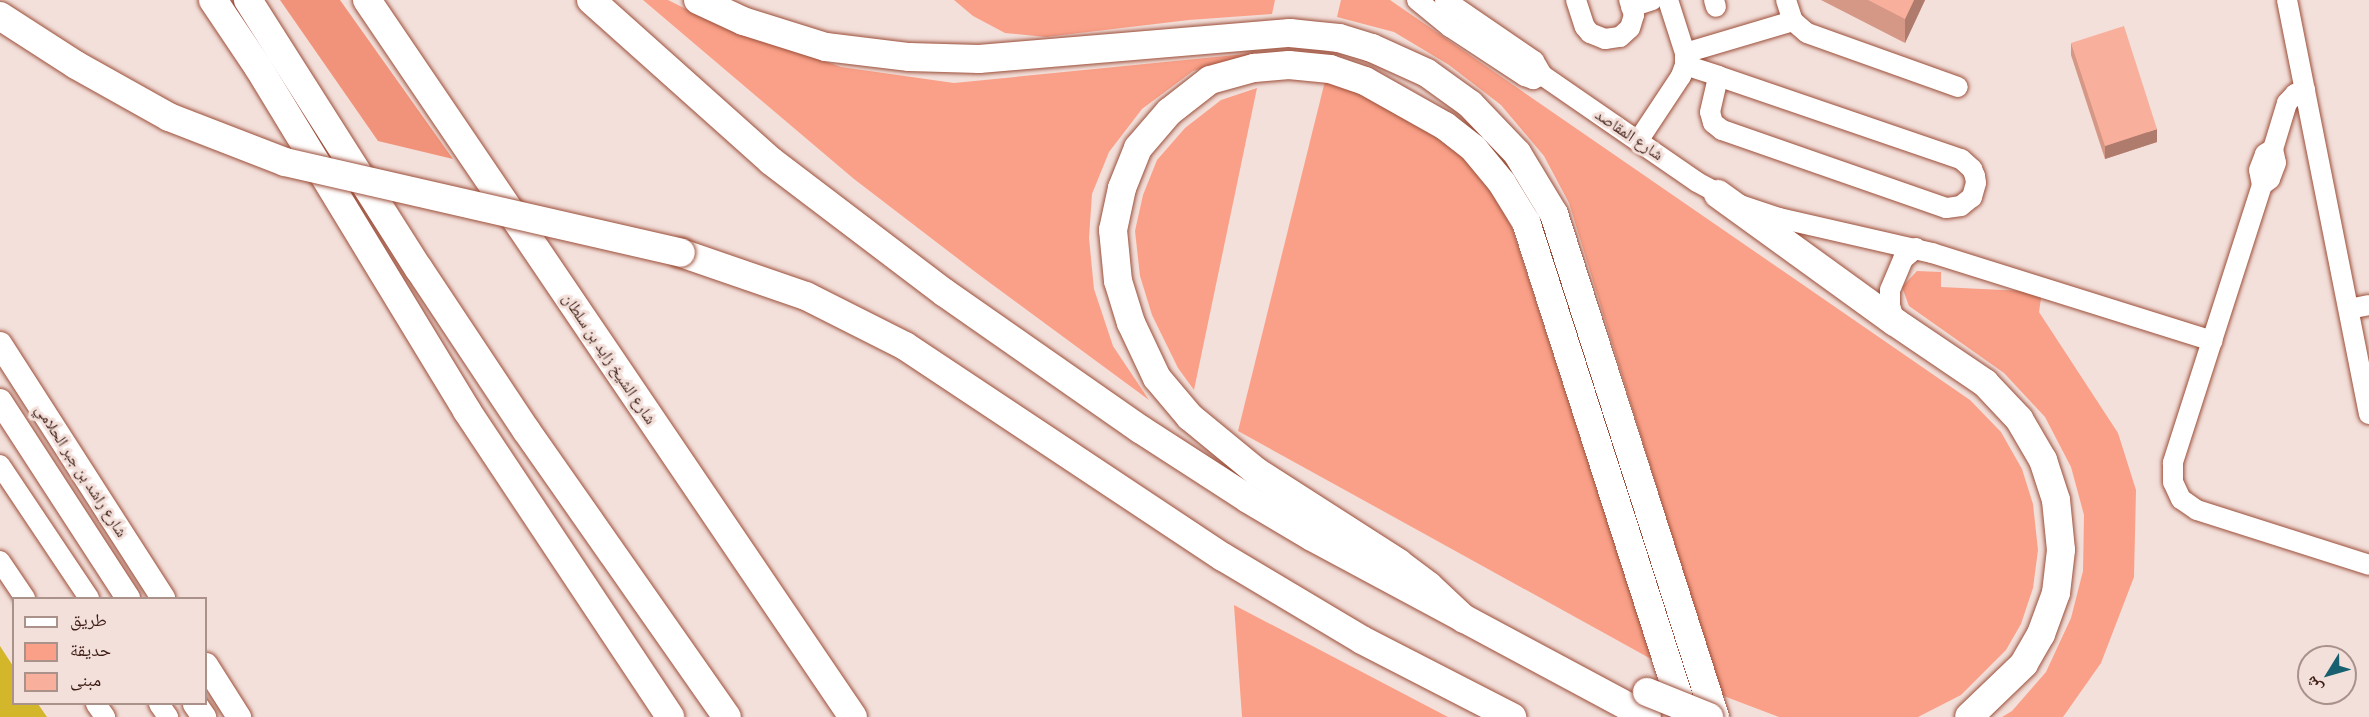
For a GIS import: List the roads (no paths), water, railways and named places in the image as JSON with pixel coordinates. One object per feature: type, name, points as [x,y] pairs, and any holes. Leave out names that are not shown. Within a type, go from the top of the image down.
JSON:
[{"type":"highway","points":[[213,0],[258,67],[467,411],[670,717]]},
{"type":"highway","points":[[248,0],[419,269],[526,430],[728,717]]},
{"type":"highway","name":"شارع الشيخ زايد بن سلطان","points":[[367,0],[853,717]]},
{"type":"highway","points":[[591,0],[771,161],[945,293],[1140,429],[1248,500],[1538,659],[1589,670],[1643,707],[1709,717]]},
{"type":"highway","points":[[698,0],[743,21],[826,47],[909,57],[979,59],[1290,33],[1338,38],[1372,48],[1427,73],[1470,104],[1517,153],[1554,214],[1715,717]]},
{"type":"highway","points":[[0,16],[76,65],[169,117],[285,162],[681,253],[806,296],[905,346],[1223,557],[1362,640],[1512,717]]},
{"type":"highway","points":[[1464,619],[1429,586],[1399,563],[1257,472],[1190,417],[1158,378],[1131,323],[1118,280],[1113,230],[1122,188],[1138,148],[1169,112],[1210,80],[1254,68],[1290,65],[1330,69],[1365,81],[1445,126],[1474,149],[1502,183],[1526,222],[1685,717]]},
{"type":"highway","points":[[1718,195],[1895,322],[1985,383],[2019,419],[2043,460],[2056,500],[2061,550],[2055,594],[2042,634],[2024,664],[1969,717]]},
{"type":"main road","name":"شارع راشد بن جبر الحلامي","points":[[0,344],[162,597]]},
{"type":"main road","name":"شارع راشد بن جبر الحلامي","points":[[0,401],[127,597]]},
{"type":"main road","points":[[0,423],[18,446],[41,465]]},
{"type":"main road","points":[[207,667],[239,717]]},
{"type":"street","name":"شارع المقاصد","points":[[1417,0],[1450,27],[1525,76],[1533,78],[1542,75]]},
{"type":"street","name":"شارع المقاصد","points":[[1445,0],[1534,61],[1542,75],[1718,195],[1779,218],[1916,248],[2212,341]]},
{"type":"street","points":[[1576,0],[1585,27],[1590,33],[1605,39],[1620,37],[1630,28],[1634,15],[1630,3],[1652,0]]},
{"type":"street","points":[[1638,141],[1681,76],[1685,59],[1668,0]]},
{"type":"street","points":[[1786,0],[1793,21],[1807,33],[1958,87]]},
{"type":"street","points":[[2287,0],[2369,414]]},
{"type":"street","points":[[1685,59],[1793,21]]},
{"type":"street","points":[[1685,59],[1718,76],[1961,159],[1967,163],[1975,176],[1976,183],[1972,197],[1961,206],[1946,208],[1722,130],[1711,118],[1718,76]]},
{"type":"street","points":[[2305,90],[2295,94],[2288,103],[2272,149],[2276,163],[2270,179],[2262,185],[2173,463],[2173,482],[2181,499],[2197,510],[2369,565]]},
{"type":"street","points":[[1895,322],[1890,306],[1890,290],[1895,273],[1903,259],[1916,248]]},
{"type":"street","points":[[2349,309],[2369,305]]},
{"type":"street","points":[[0,465],[88,597]]},
{"type":"street","points":[[0,561],[24,597]]}]
